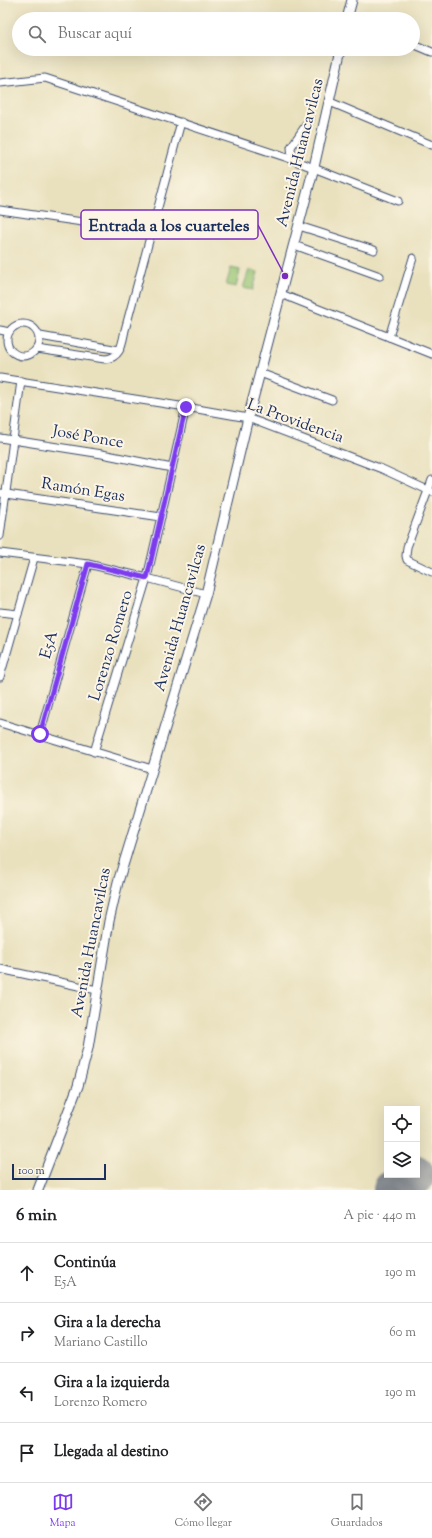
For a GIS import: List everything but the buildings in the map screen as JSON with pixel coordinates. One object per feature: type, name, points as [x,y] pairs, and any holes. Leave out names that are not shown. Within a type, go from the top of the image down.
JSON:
[{"type":"street","points":[[350,12],[352,0]]},
{"type":"street","points":[[420,47],[432,52]]},
{"type":"street","name":"Avenida Huancavilcas","points":[[38,1190],[78,1086],[88,1048],[96,990],[118,882],[206,594],[248,418],[314,167],[340,56]]},
{"type":"street","points":[[0,83],[45,78],[292,159],[398,201]]},
{"type":"street","points":[[330,102],[432,145]]},
{"type":"street","points":[[292,159],[291,146],[310,119]]},
{"type":"street","points":[[37,349],[105,359],[117,356],[122,344],[181,122]]},
{"type":"street","points":[[0,210],[151,232]]},
{"type":"street","points":[[299,226],[374,250]]},
{"type":"street","points":[[294,245],[380,276]]},
{"type":"street","points":[[390,337],[413,258]]},
{"type":"street","points":[[281,294],[432,354]]},
{"type":"street","points":[[26,323],[32,326],[37,330],[40,336],[40,343],[37,349],[33,354],[27,356],[15,354],[4,344],[9,332],[13,327],[19,324],[26,323]]},
{"type":"street","points":[[0,330],[9,332]]},
{"type":"street","points":[[40,336],[119,350]]},
{"type":"street","points":[[260,373],[332,400]]},
{"type":"street","name":"La Providencia","points":[[0,378],[248,418],[382,469],[430,491]]},
{"type":"street","points":[[0,536],[3,493],[13,440],[20,381]]},
{"type":"street","name":"Lorenzo Romero","points":[[94,752],[147,578],[186,407]]},
{"type":"street","name":"José Ponce","points":[[0,438],[102,454],[172,468]]},
{"type":"street","points":[[432,480],[430,491],[406,552],[407,560],[432,572]]},
{"type":"street","name":"Ramón Egas","points":[[3,493],[161,517]]},
{"type":"street","points":[[0,553],[88,564],[206,594]]},
{"type":"street","points":[[0,677],[34,558]]},
{"type":"street","name":"E5A","points":[[40,734],[88,564]]},
{"type":"street","points":[[0,612],[18,614]]},
{"type":"street","points":[[0,723],[152,769]]},
{"type":"street","points":[[0,969],[96,990]]},
{"type":"green space","points":[[231,268],[240,270],[236,287],[226,285]]},
{"type":"green space","points":[[249,270],[258,272],[253,290],[243,288]]},
{"type":"runway","points":[[394,1190],[410,1178]]},
{"type":"place","name":"Entrada a los cuarteles","points":[[285,276]]},
{"type":"route","points":[[40,734],[88,564],[147,578],[186,407]]}]
